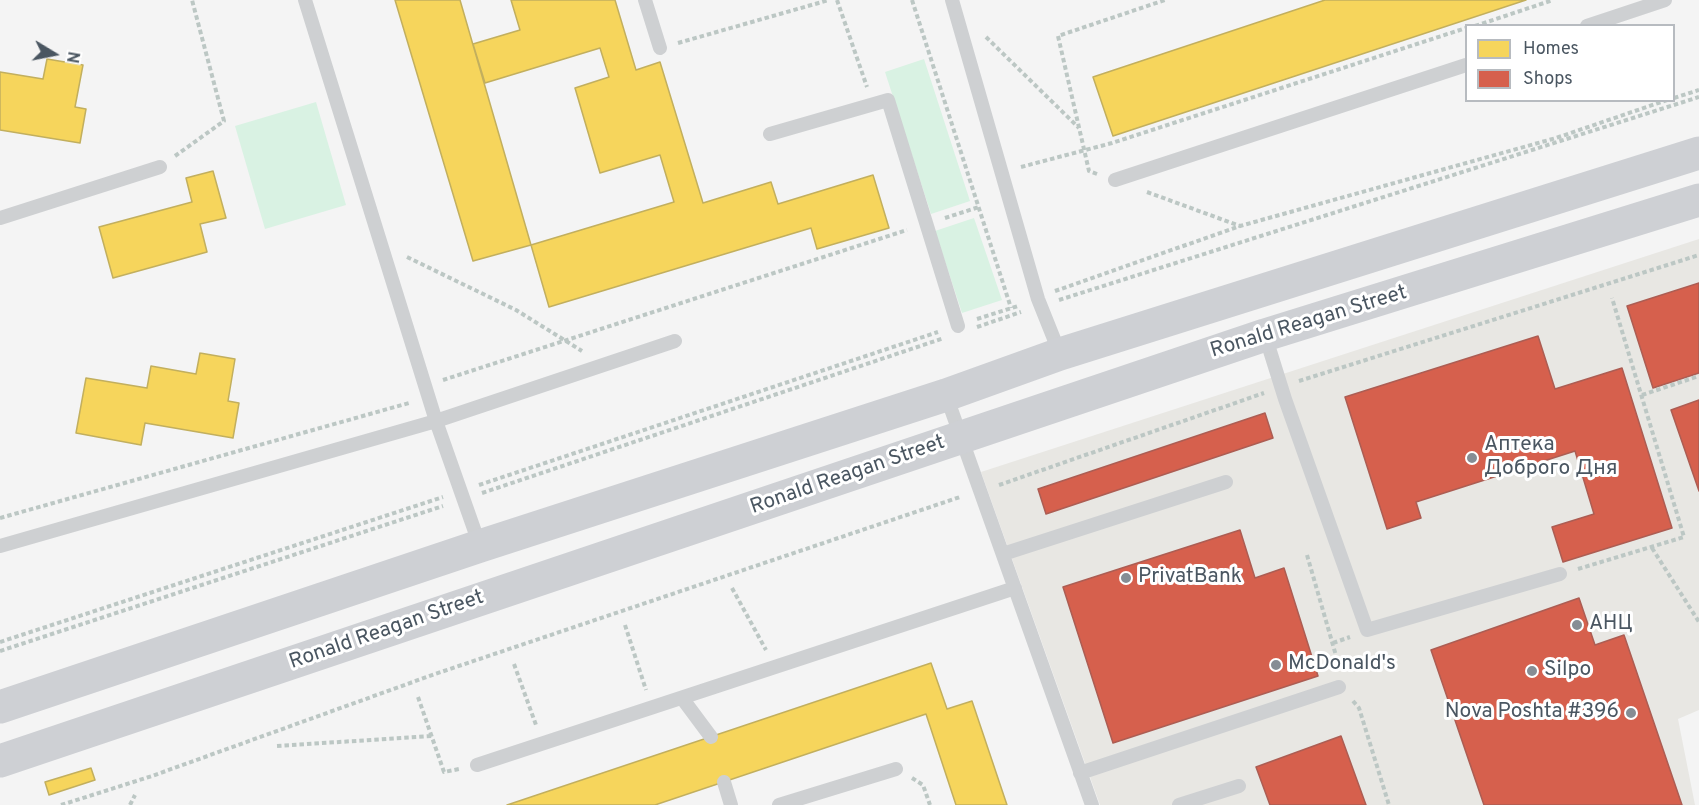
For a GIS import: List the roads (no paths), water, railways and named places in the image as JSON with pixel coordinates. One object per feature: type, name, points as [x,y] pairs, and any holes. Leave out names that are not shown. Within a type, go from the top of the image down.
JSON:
[{"type":"main road","points":[[0,707],[480,546],[946,395],[1060,354],[1699,153]]},
{"type":"main road","name":"Ronald Reagan Street","points":[[0,761],[1265,335],[1699,200]]},
{"type":"lane","points":[[305,0],[436,421],[480,546]]},
{"type":"lane","points":[[645,0],[660,48]]},
{"type":"lane","points":[[952,0],[1039,302],[1060,354]]},
{"type":"lane","points":[[1593,24],[1665,0]]},
{"type":"lane","points":[[1115,180],[1465,66]]},
{"type":"lane","points":[[770,134],[888,100],[926,224],[964,327]]},
{"type":"lane","points":[[0,218],[160,167]]},
{"type":"lane","points":[[1265,335],[1281,387],[1367,630],[1560,574]]},
{"type":"lane","points":[[0,546],[436,421],[675,341]]},
{"type":"lane","points":[[946,395],[1092,805]]},
{"type":"lane","points":[[1003,554],[1226,482]]},
{"type":"lane","points":[[477,765],[1015,588]]},
{"type":"lane","points":[[1080,773],[1339,687]]},
{"type":"lane","points":[[682,698],[711,737]]},
{"type":"lane","points":[[779,805],[896,769]]},
{"type":"lane","points":[[724,782],[731,805]]},
{"type":"lane","points":[[1179,805],[1239,786]]},
{"type":"place","name":"Аптека Доброго Дня","points":[[1472,458]]},
{"type":"place","name":"PrivatBank","points":[[1126,578]]},
{"type":"place","name":"АНЦ","points":[[1577,625]]},
{"type":"place","name":"McDonald's","points":[[1276,665]]},
{"type":"place","name":"Silpo","points":[[1532,671]]},
{"type":"place","name":"Nova Poshta #396","points":[[1631,713]]}]
